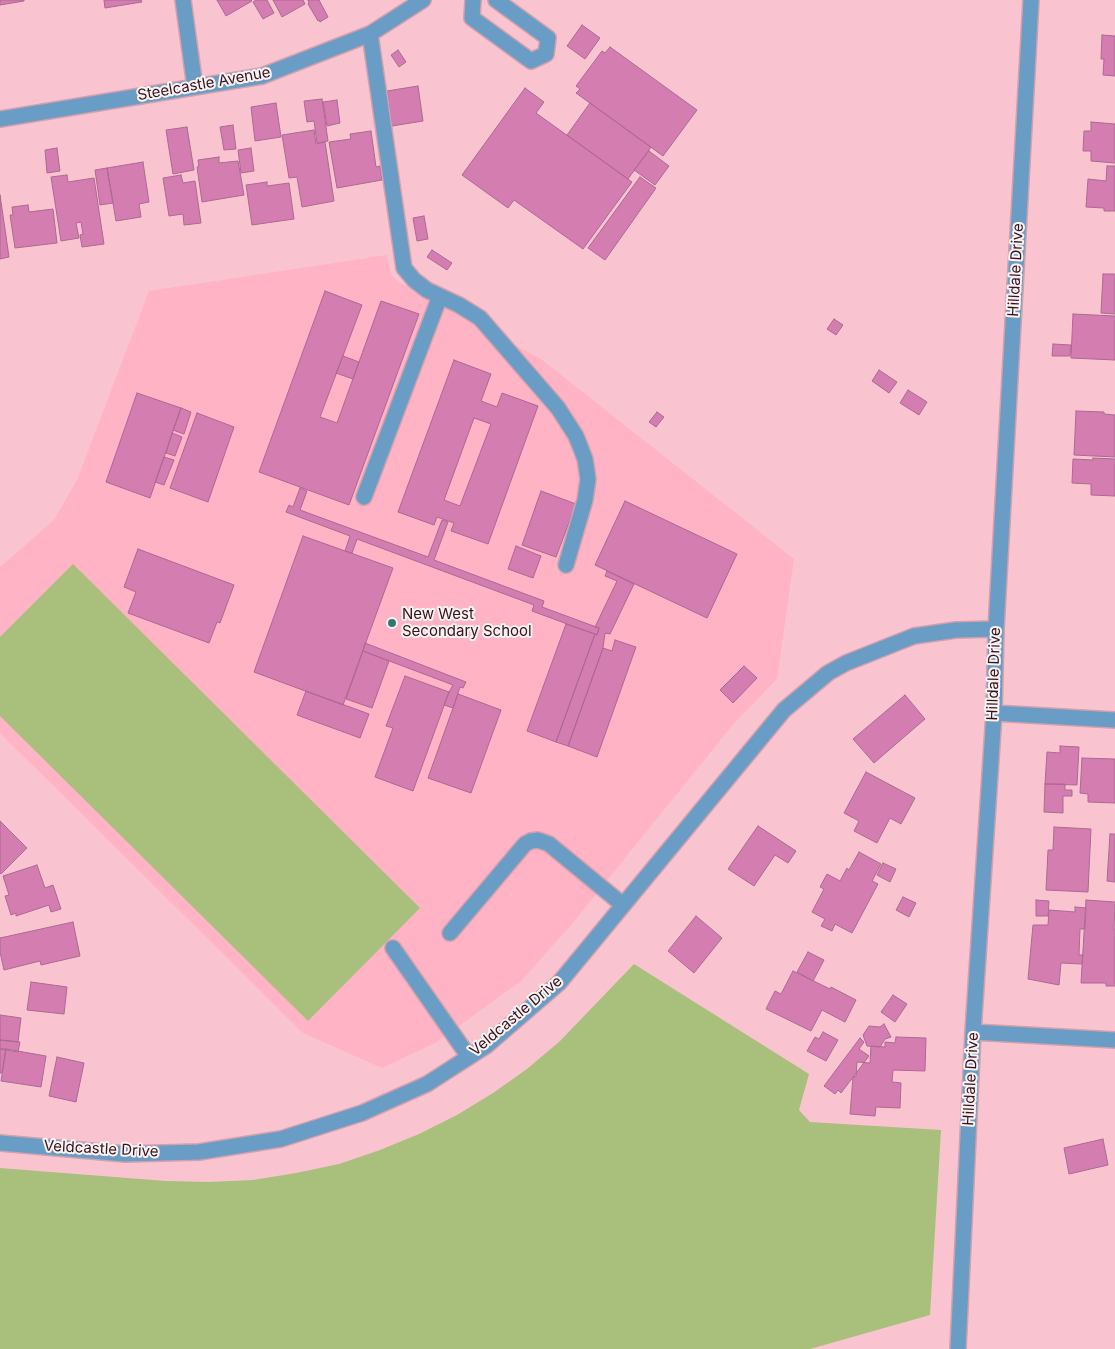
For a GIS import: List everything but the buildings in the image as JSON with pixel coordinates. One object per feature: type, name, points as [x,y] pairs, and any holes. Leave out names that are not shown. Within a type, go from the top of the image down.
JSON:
[{"type":"street","points":[[182,0],[195,87]]},
{"type":"street","name":"Steelcastle Avenue","points":[[0,119],[262,76],[370,34],[423,0]]},
{"type":"street","points":[[473,0],[472,18],[531,61],[546,54],[548,38],[496,0]]},
{"type":"street","name":"Hilldale Drive","points":[[958,1349],[973,1032],[994,713],[996,629],[1031,0]]},
{"type":"street","points":[[370,34],[404,268],[414,280],[427,290],[459,305],[480,318],[558,408],[576,436],[585,459],[588,479],[585,500],[566,565]]},
{"type":"street","points":[[364,496],[440,296]]},
{"type":"street","name":"Veldcastle Drive","points":[[0,1143],[125,1154],[199,1152],[281,1140],[362,1113],[427,1084],[486,1046],[558,983],[784,710],[828,673],[846,663],[914,636],[956,630],[996,629]]},
{"type":"street","points":[[994,713],[1115,720]]},
{"type":"street","points":[[450,933],[525,844],[531,841],[538,840],[550,844],[623,905]]},
{"type":"street","points":[[393,948],[469,1057]]},
{"type":"street","points":[[973,1032],[1115,1040]]},
{"type":"shaded area","name":"New West Secondary School","points":[[387,255],[391,275],[399,282],[541,359],[794,559],[777,679],[735,722],[571,925],[521,981],[437,1042],[382,1068],[303,1033],[0,733],[0,567],[54,520],[77,480],[149,291]]},
{"type":"green space","points":[[73,564],[420,908],[308,1021],[0,716],[0,637]]},
{"type":"green space","points":[[634,964],[809,1074],[799,1110],[810,1122],[941,1130],[930,1315],[810,1349],[0,1349],[0,1168],[166,1181],[209,1182],[253,1180],[339,1164],[419,1134],[457,1115],[493,1093],[527,1069],[560,1041]]},
{"type":"place","name":"New West Secondary School","points":[[392,623]]}]
